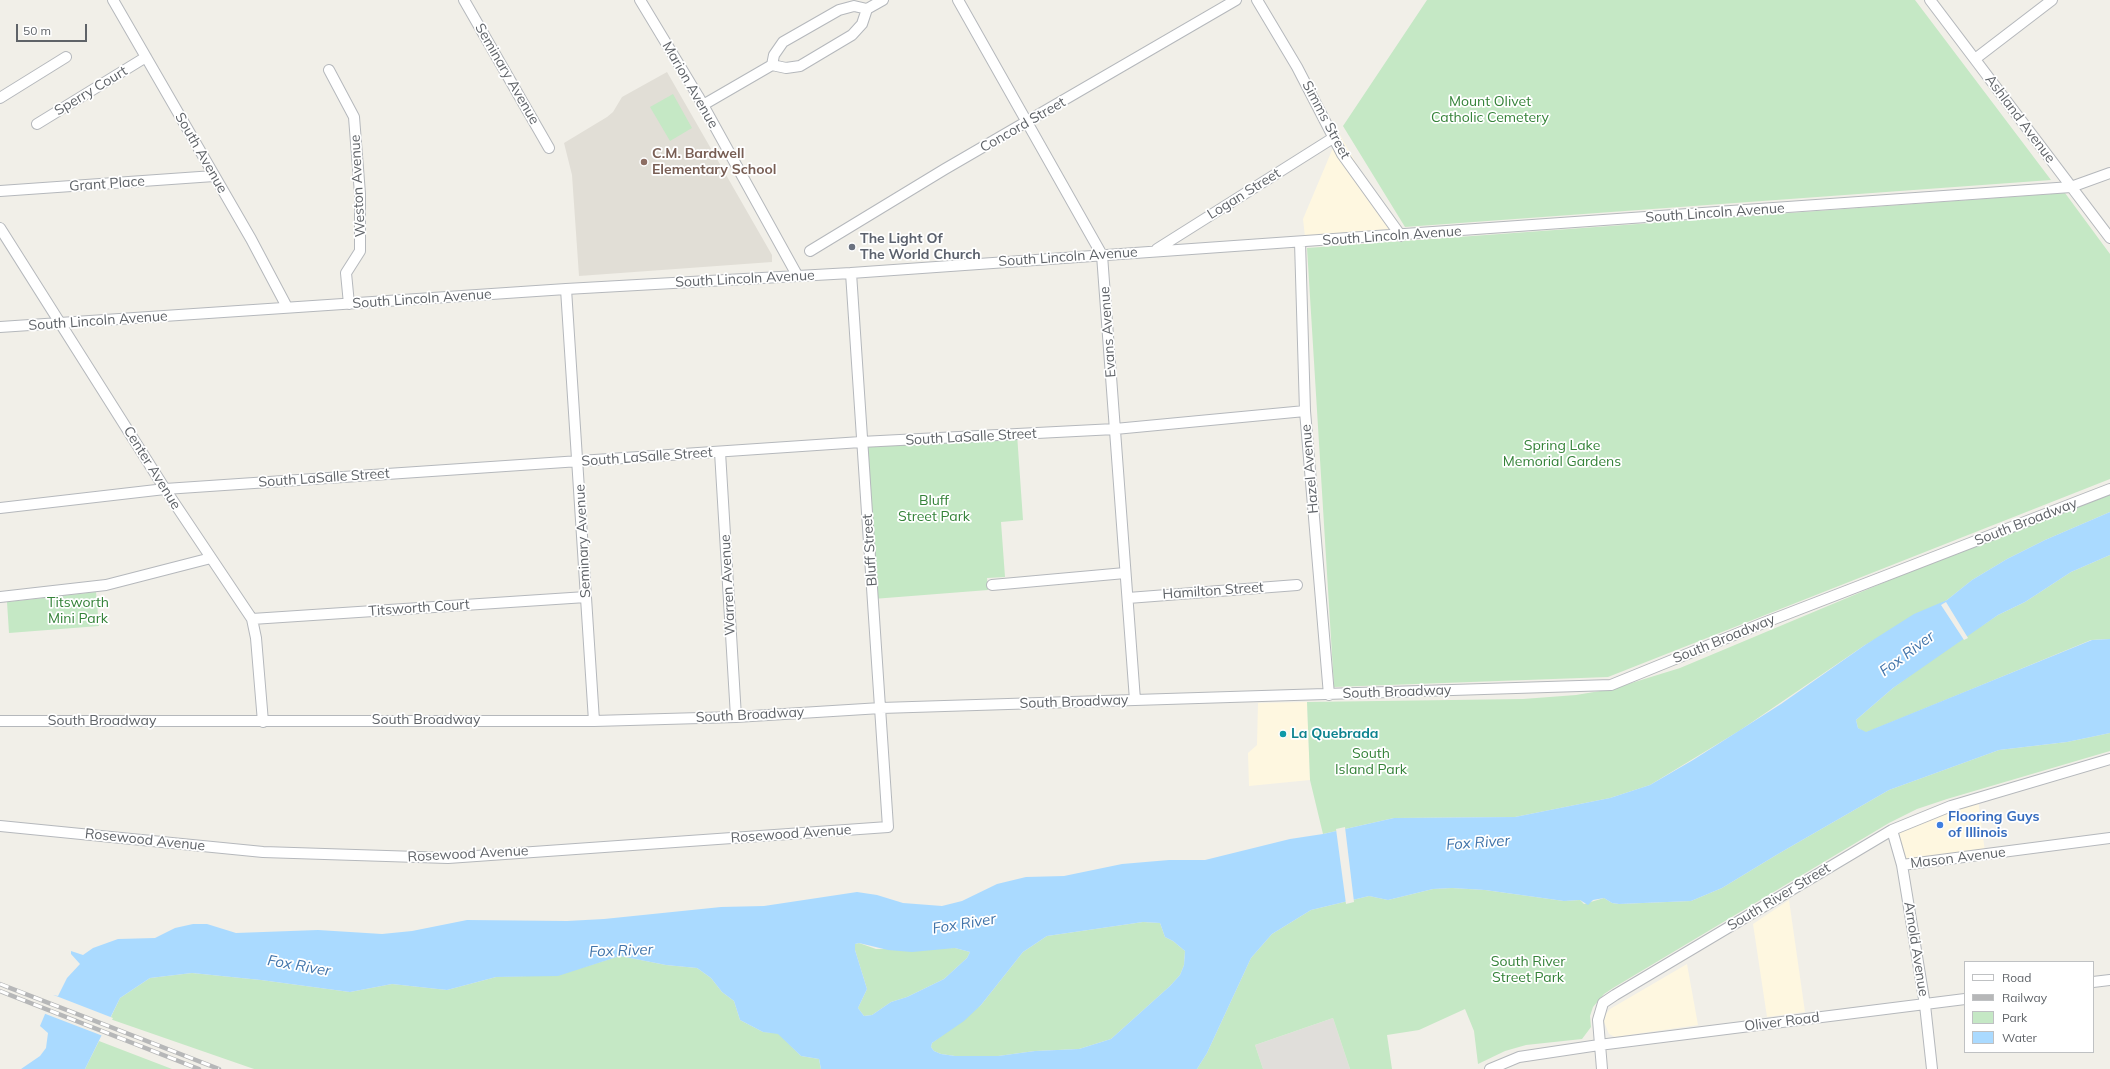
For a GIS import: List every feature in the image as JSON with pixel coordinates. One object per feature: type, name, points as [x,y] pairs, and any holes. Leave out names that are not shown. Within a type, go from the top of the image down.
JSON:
[{"type":"street","name":"South Avenue","points":[[113,0],[251,239],[287,308]]},
{"type":"street","name":"Seminary Avenue","points":[[464,0],[550,148]]},
{"type":"street","name":"Marion Avenue","points":[[640,0],[703,106],[797,275]]},
{"type":"street","points":[[703,106],[772,65],[786,68],[800,66],[852,35],[862,24],[867,9],[883,0]]},
{"type":"street","name":"Evans Avenue","points":[[958,0],[1102,255],[1124,573],[1128,598],[1135,700]]},
{"type":"street","name":"Concord Street","points":[[810,251],[945,169],[1236,0]]},
{"type":"street","name":"Simms Street","points":[[1256,0],[1297,67],[1342,154],[1402,236]]},
{"type":"street","name":"Ashland Avenue","points":[[1930,0],[2110,238]]},
{"type":"street","points":[[1975,59],[2052,0]]},
{"type":"street","points":[[772,65],[774,55],[783,42],[839,10],[854,6],[867,9]]},
{"type":"street","points":[[0,98],[66,57]]},
{"type":"street","name":"Sperry Court","points":[[37,124],[146,57]]},
{"type":"street","name":"Weston Avenue","points":[[329,70],[354,117],[360,194],[360,251],[346,273],[349,304]]},
{"type":"street","name":"Logan Street","points":[[1155,250],[1333,138]]},
{"type":"street","name":"South Lincoln Avenue","points":[[0,327],[566,289],[851,273],[1155,250],[1402,236],[2071,187],[2110,173]]},
{"type":"street","name":"Grant Place","points":[[0,191],[214,176]]},
{"type":"street","name":"Center Avenue","points":[[0,228],[165,489],[252,619],[256,638],[263,722]]},
{"type":"street","name":"Hazel Avenue","points":[[1300,242],[1300,412],[1329,695]]},
{"type":"street","name":"Bluff Street","points":[[851,273],[861,442],[881,708],[888,828]]},
{"type":"street","name":"Seminary Avenue","points":[[566,289],[594,721]]},
{"type":"street","name":"South LaSalle Street","points":[[0,508],[165,489],[861,442],[1115,430],[1300,412]]},
{"type":"street","name":"Warren Avenue","points":[[720,452],[736,717]]},
{"type":"street","name":"South Broadway","points":[[0,721],[594,721],[736,717],[881,708],[1611,685],[1761,624],[2110,489]]},
{"type":"street","points":[[0,597],[106,585],[211,558]]},
{"type":"street","points":[[992,585],[1124,573]]},
{"type":"street","name":"Hamilton Street","points":[[1128,598],[1298,585]]},
{"type":"street","name":"Titsworth Court","points":[[252,619],[586,597]]},
{"type":"street","name":"South River Street","points":[[1602,1069],[1598,1020],[1604,1003],[1892,830],[1951,806],[2110,759]]},
{"type":"street","name":"Rosewood Avenue","points":[[0,826],[263,852],[448,858],[888,828]]},
{"type":"street","name":"Arnold Avenue","points":[[1892,830],[1902,865],[1925,1005],[1932,1069]]},
{"type":"street","name":"Mason Avenue","points":[[1902,865],[2110,838]]},
{"type":"street","points":[[2094,982],[2110,980]]},
{"type":"street","name":"Oliver Road","points":[[1599,1045],[1964,999]]},
{"type":"street","points":[[1490,1069],[1519,1057],[1599,1045]]},
{"type":"shaded area","name":"C.M. Bardwell Elementary School","points":[[667,72],[772,255],[772,262],[579,276],[572,175],[564,143],[607,117],[613,112],[622,97]]},
{"type":"shaded area","points":[[1340,135],[1396,233],[1305,237],[1303,219],[1338,136]]},
{"type":"shaded area","points":[[1307,702],[1310,780],[1249,786],[1248,753],[1257,745],[1258,703]]},
{"type":"shaded area","points":[[1978,799],[1985,852],[1903,863],[1894,831]]},
{"type":"shaded area","points":[[1789,900],[1805,1012],[1767,1017],[1753,924]]},
{"type":"shaded area","points":[[1687,964],[1698,1025],[1615,1037],[1609,1034],[1604,1022],[1606,1014],[1610,1009]]},
{"type":"shaded area","points":[[1333,1018],[1350,1069],[1263,1069],[1255,1045]]},
{"type":"green space","name":"Mount Olivet Catholic Cemetery","points":[[1427,0],[1915,0],[2051,180],[1405,227],[1343,126]]},
{"type":"green space","points":[[673,94],[692,128],[670,141],[650,107]]},
{"type":"green space","name":"Spring Lake Memorial Gardens","points":[[2065,193],[2110,254],[2110,479],[1608,677],[1334,687],[1307,248]]},
{"type":"green space","name":"Bluff Street Park","points":[[1017,434],[1023,520],[1001,522],[1005,577],[987,578],[988,590],[873,599],[861,442]]},
{"type":"green space","name":"South Island Park","points":[[2110,494],[2110,512],[2045,540],[2007,559],[1972,580],[1947,600],[1865,645],[1739,731],[1650,785],[1610,798],[1515,817],[1394,818],[1323,834],[1310,780],[1307,702],[1523,699],[1576,695],[1612,689],[1680,668],[1897,577]]},
{"type":"green space","points":[[2110,555],[2110,639],[2091,640],[1865,733],[1858,728],[1856,720],[1893,688],[1939,654],[1998,615],[2025,602],[2071,572]]},
{"type":"green space","name":"Titsworth Mini Park","points":[[96,592],[99,626],[9,633],[7,602]]},
{"type":"green space","name":"South River Street Park","points":[[2110,733],[2110,751],[1947,799],[1917,809],[1889,823],[1604,994],[1593,1007],[1590,1016],[1591,1027],[1582,1039],[1526,1045],[1505,1051],[1478,1064],[1474,1031],[1465,1009],[1419,1030],[1387,1035],[1392,1069],[1350,1069],[1333,1018],[1255,1045],[1263,1069],[1197,1069],[1207,1053],[1251,958],[1272,934],[1311,910],[1369,896],[1388,900],[1433,889],[1452,888],[1485,890],[1564,901],[1580,900],[1584,904],[1604,898],[1612,903],[1619,904],[1691,901],[1722,888],[1889,790],[1999,750],[2067,742]]},
{"type":"green space","points":[[1143,922],[1160,923],[1165,937],[1173,941],[1185,951],[1184,965],[1180,975],[1170,986],[1111,1039],[1079,1049],[1035,1051],[998,1056],[955,1056],[941,1054],[934,1051],[931,1047],[932,1043],[981,1005],[1023,952],[1047,936]]},
{"type":"green space","points":[[859,943],[876,949],[955,948],[970,952],[967,958],[944,979],[907,997],[891,1002],[872,1015],[864,1016],[858,1008],[867,989],[855,950],[855,944]]},
{"type":"green space","points":[[620,956],[666,965],[697,968],[711,978],[722,992],[734,1001],[740,1020],[763,1032],[778,1033],[801,1056],[819,1059],[821,1069],[254,1069],[110,1019],[120,998],[150,978],[192,973],[261,980],[350,992],[392,984],[447,990],[496,977],[558,975]]},
{"type":"green space","points":[[99,1041],[172,1069],[85,1069]]},
{"type":"water","name":"Fox River","points":[[2110,512],[2110,555],[2071,572],[2025,602],[1998,615],[1893,688],[1856,720],[1858,728],[1866,732],[2092,640],[2110,639],[2110,733],[2067,742],[1999,750],[1889,790],[1722,888],[1691,901],[1619,904],[1612,903],[1604,898],[1593,900],[1588,905],[1580,900],[1564,901],[1485,890],[1452,888],[1433,889],[1388,900],[1369,896],[1311,910],[1272,934],[1251,958],[1207,1053],[1197,1069],[821,1069],[819,1059],[801,1056],[778,1034],[763,1032],[740,1020],[734,1001],[722,992],[711,978],[697,968],[666,965],[620,956],[558,976],[496,977],[447,990],[392,984],[350,992],[261,980],[192,973],[150,978],[120,998],[85,1069],[21,1069],[40,1056],[46,1048],[48,1033],[40,1026],[53,995],[58,996],[67,978],[80,964],[71,954],[71,951],[83,955],[93,948],[118,939],[155,938],[175,928],[193,924],[207,924],[236,933],[318,930],[382,934],[412,931],[467,920],[567,921],[604,919],[721,907],[764,906],[857,892],[877,895],[903,903],[942,906],[962,901],[997,884],[1026,877],[1064,876],[1122,864],[1169,860],[1205,860],[1290,839],[1323,834],[1394,818],[1515,817],[1610,798],[1650,785],[1693,760],[1781,704],[1865,645],[1914,614],[1947,600],[1972,580],[2007,559],[2045,540]],"holes":[[[1143,922],[1160,923],[1165,937],[1173,941],[1185,951],[1184,965],[1180,975],[1170,986],[1111,1039],[1079,1049],[1035,1051],[998,1056],[955,1056],[941,1054],[934,1051],[931,1047],[932,1043],[964,1021],[981,1005],[1023,952],[1047,936]],[[859,943],[888,950],[912,952],[955,948],[970,952],[967,958],[944,979],[907,997],[891,1002],[872,1015],[864,1016],[858,1008],[867,989],[855,950],[855,944]]]},
{"type":"pier","points":[[1946,602],[1968,638],[1964,640],[1941,605]]},
{"type":"pier","points":[[1345,827],[1354,902],[1346,904],[1336,829]]},
{"type":"pier","points":[[51,994],[113,1018],[103,1036],[43,1013]]},
{"type":"railway","points":[[0,984],[219,1069]]},
{"type":"railway","points":[[0,991],[199,1069]]},
{"type":"place","name":"C.M. Bardwell Elementary School","points":[[644,162]]},
{"type":"place","name":"The Light Of The World Church","points":[[852,247]]},
{"type":"place","name":"La Quebrada","points":[[1283,734]]},
{"type":"place","name":"Flooring Guys of Illinois","points":[[1940,825]]}]
